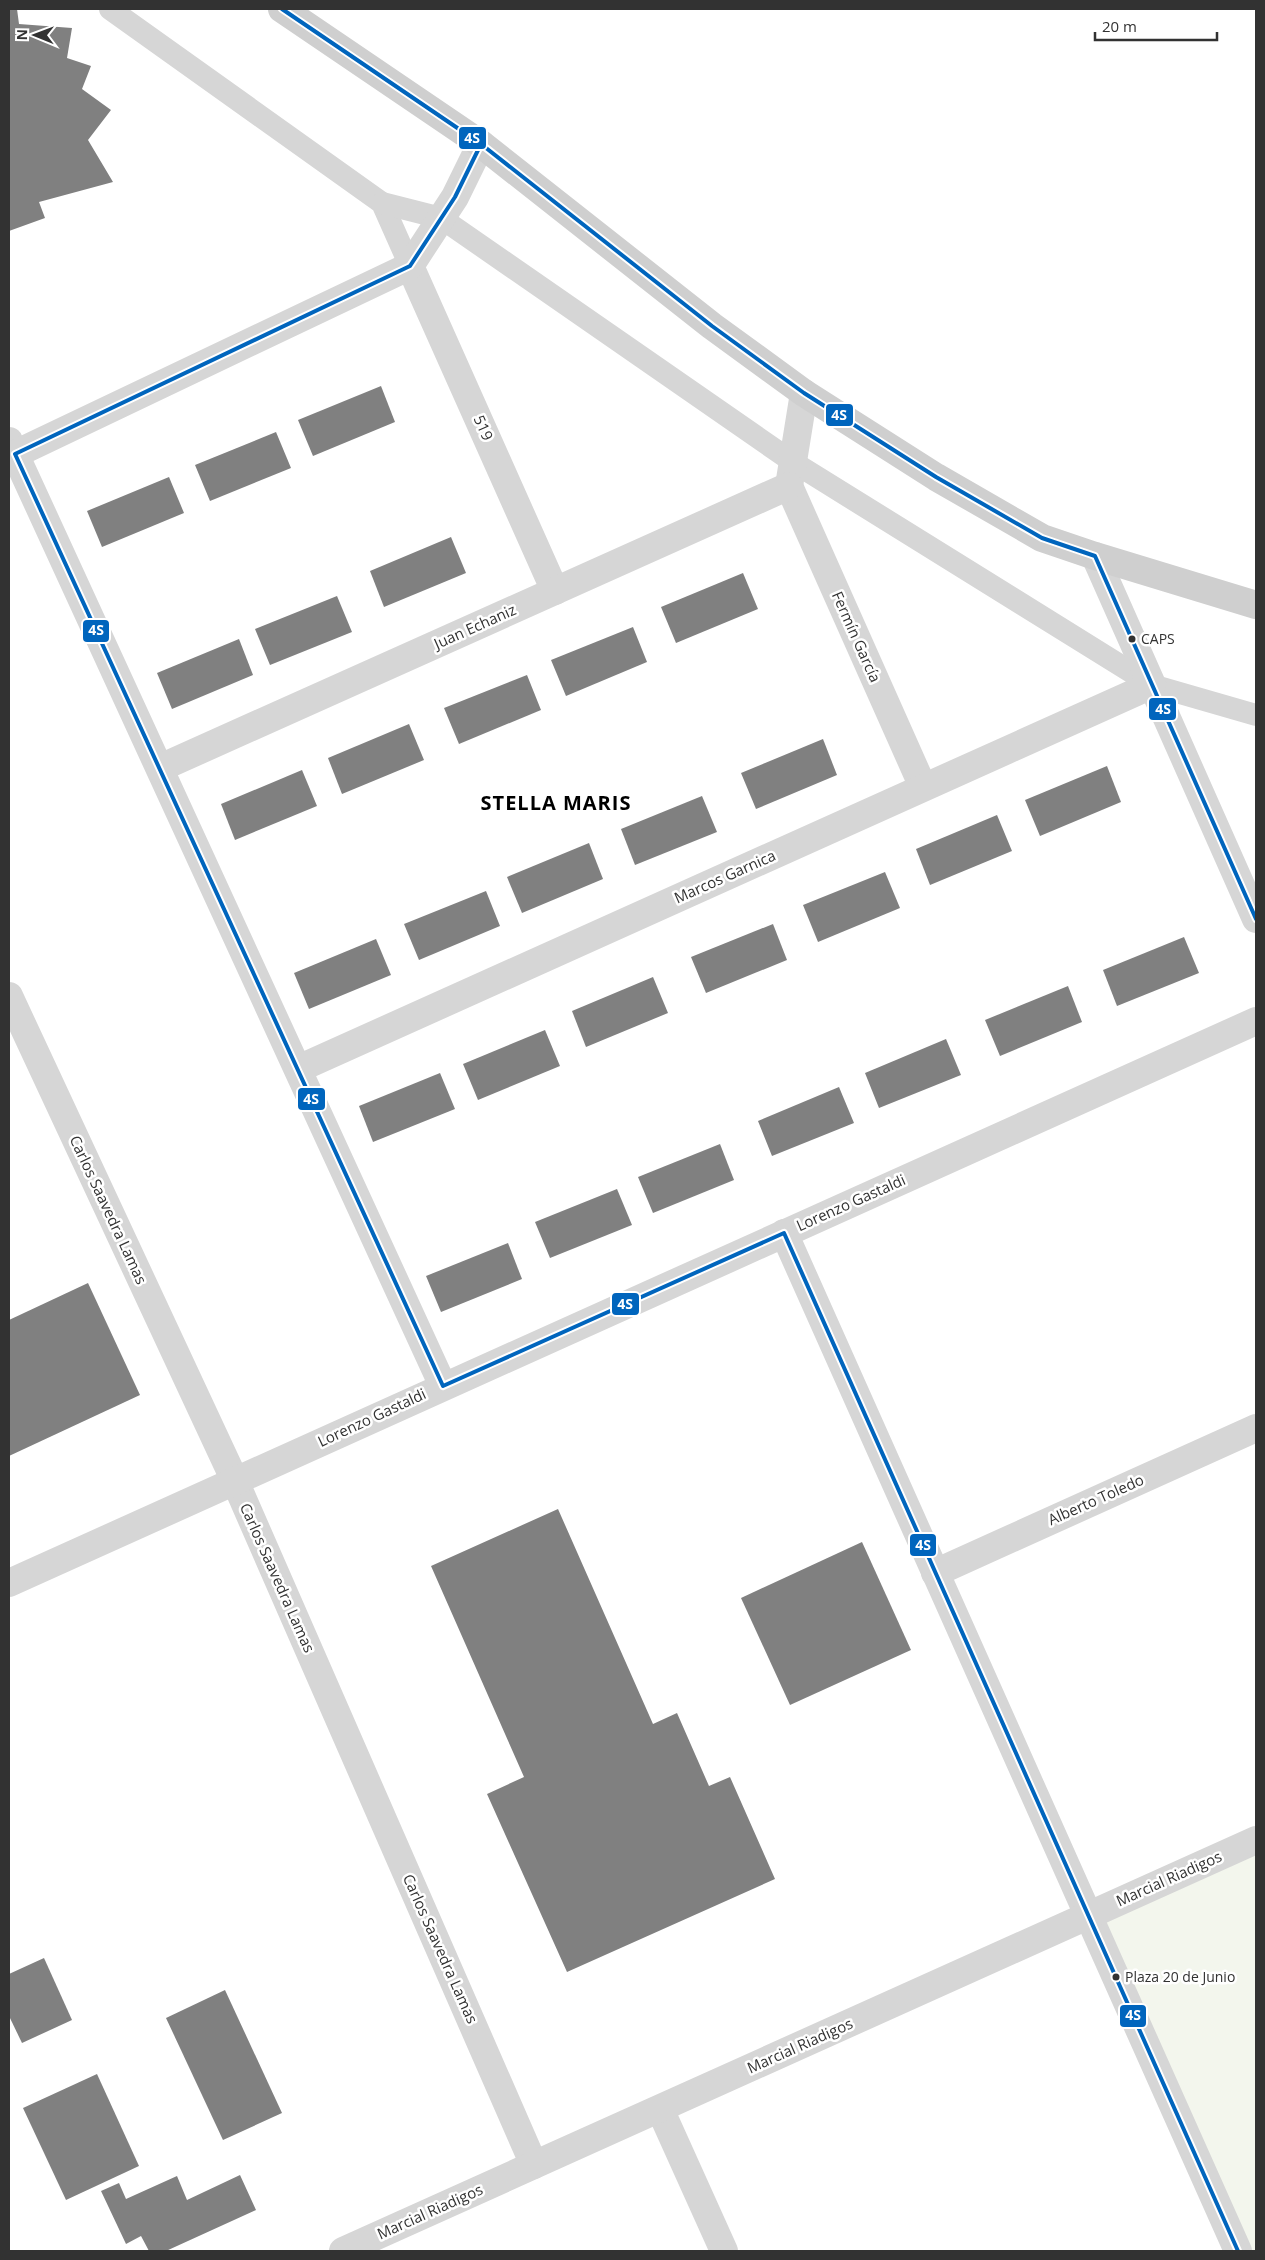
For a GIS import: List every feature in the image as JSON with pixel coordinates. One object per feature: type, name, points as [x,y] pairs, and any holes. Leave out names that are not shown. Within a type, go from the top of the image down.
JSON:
[{"type":"main road","points":[[282,9],[482,144],[712,326],[804,393],[936,477],[1042,538],[1256,605]]},
{"type":"street","points":[[443,1386],[160,768],[11,451],[410,266],[455,197],[482,144]]},
{"type":"street","name":"519","points":[[410,266],[555,591]]},
{"type":"street","points":[[791,474],[804,393]]},
{"type":"street","name":"Juan Echaniz","points":[[160,768],[555,591],[791,474]]},
{"type":"street","name":"Fermín García","points":[[791,474],[923,788]]},
{"type":"street","points":[[1095,556],[1256,919]]},
{"type":"street","name":"Marcos Garnica","points":[[298,1069],[1152,685]]},
{"type":"street","name":"Carlos Saavedra Lamas","points":[[9,996],[235,1481],[534,2165]]},
{"type":"street","name":"Lorenzo Gastaldi","points":[[9,1583],[1256,1020]]},
{"type":"street","points":[[784,1233],[1238,2251]]},
{"type":"street","name":"Alberto Toledo","points":[[935,1573],[1256,1428]]},
{"type":"street","name":"Marcial Riadigos","points":[[343,2251],[1256,1840]]},
{"type":"street","points":[[660,2109],[724,2251]]},
{"type":"lane","points":[[110,9],[382,203],[441,218],[791,474],[1152,685],[1256,715]]},
{"type":"lane","points":[[382,203],[410,266]]},
{"type":"shaded area","name":"Plaza 20 de Junio","points":[[1256,1840],[1256,2251],[1238,2251],[1088,1916]]},
{"type":"building","points":[[9,9],[17,9],[19,24],[72,28],[67,58],[91,66],[82,89],[111,110],[88,140],[113,182],[39,202],[45,218],[9,231]]},
{"type":"building","points":[[381,386],[395,422],[313,456],[298,420]]},
{"type":"building","points":[[276,432],[291,468],[210,501],[195,465]]},
{"type":"building","points":[[169,477],[184,513],[102,547],[87,511]]},
{"type":"building","points":[[451,537],[466,573],[384,607],[370,571]]},
{"type":"building","points":[[743,573],[758,609],[676,643],[661,607]]},
{"type":"building","points":[[337,596],[352,632],[270,665],[255,629]]},
{"type":"building","points":[[633,627],[647,662],[566,696],[551,660]]},
{"type":"building","points":[[239,639],[253,675],[172,709],[157,673]]},
{"type":"building","points":[[527,675],[541,710],[459,744],[444,708]]},
{"type":"building","points":[[409,724],[424,760],[342,794],[328,758]]},
{"type":"building","points":[[823,739],[837,775],[756,809],[741,773]]},
{"type":"building","points":[[1107,766],[1121,802],[1040,836],[1025,800]]},
{"type":"building","points":[[302,770],[317,806],[235,840],[221,804]]},
{"type":"building","points":[[702,796],[717,832],[635,865],[621,829]]},
{"type":"building","points":[[997,815],[1012,851],[930,885],[916,849]]},
{"type":"building","points":[[589,843],[603,879],[522,913],[507,877]]},
{"type":"building","points":[[885,872],[900,908],[818,942],[803,905]]},
{"type":"building","points":[[486,891],[500,926],[419,960],[404,924]]},
{"type":"building","points":[[773,924],[787,960],[706,993],[691,957]]},
{"type":"building","points":[[1184,937],[1199,973],[1117,1006],[1103,970]]},
{"type":"building","points":[[376,939],[391,975],[309,1009],[294,973]]},
{"type":"building","points":[[653,977],[668,1013],[586,1047],[572,1011]]},
{"type":"building","points":[[1068,986],[1082,1022],[1000,1056],[985,1020]]},
{"type":"building","points":[[545,1030],[560,1066],[478,1100],[463,1064]]},
{"type":"building","points":[[946,1039],[961,1075],[879,1108],[865,1073]]},
{"type":"building","points":[[440,1073],[455,1109],[373,1142],[359,1106]]},
{"type":"building","points":[[839,1087],[854,1123],[772,1156],[758,1121]]},
{"type":"building","points":[[720,1144],[734,1180],[653,1213],[638,1177]]},
{"type":"building","points":[[617,1189],[632,1225],[550,1258],[535,1222]]},
{"type":"building","points":[[508,1243],[522,1279],[441,1312],[426,1276]]},
{"type":"building","points":[[88,1283],[140,1395],[9,1456],[9,1320]]},
{"type":"building","points":[[558,1509],[653,1724],[677,1713],[709,1786],[730,1777],[775,1879],[567,1972],[487,1794],[524,1777],[431,1566]]},
{"type":"building","points":[[862,1542],[911,1650],[790,1705],[741,1598]]},
{"type":"building","points":[[44,1958],[72,2020],[22,2043],[9,2016],[9,1974]]},
{"type":"building","points":[[225,1990],[282,2113],[223,2140],[166,2018]]},
{"type":"building","points":[[97,2074],[139,2166],[66,2200],[23,2108]]},
{"type":"building","points":[[240,2175],[256,2210],[166,2251],[149,2251],[141,2236],[126,2244],[101,2191],[119,2183],[126,2199],[177,2176],[187,2200]]},
{"type":"transit line","name":"4S","points":[[282,9],[481,144],[712,326],[804,393],[936,477],[1042,538],[1095,556],[1256,919]]},
{"type":"transit line","name":"4S","points":[[481,144],[455,197],[410,266],[15,454],[443,1386],[784,1233],[1238,2251]]},
{"type":"place","name":"CAPS","points":[[1132,639]]},
{"type":"place","name":"Plaza 20 de Junio","points":[[1116,1977]]},
{"type":"district","name":"STELLA MARIS","points":[[556,803]]}]
